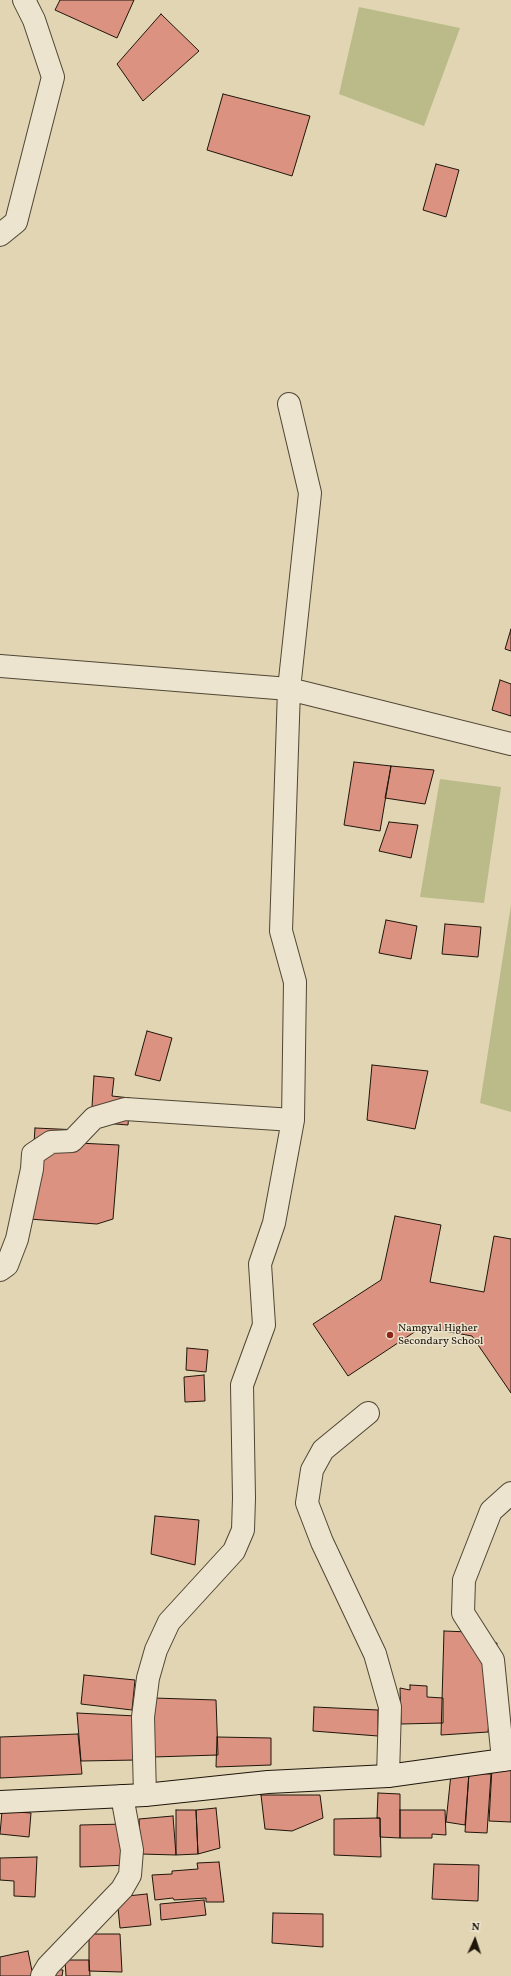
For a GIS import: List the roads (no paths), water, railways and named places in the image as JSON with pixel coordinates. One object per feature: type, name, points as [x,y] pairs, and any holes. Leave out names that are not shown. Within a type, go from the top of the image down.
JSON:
[{"type":"street","points":[[0,235],[16,222],[53,77],[34,20],[24,0]]},
{"type":"street","points":[[145,1795],[144,1717],[148,1678],[156,1650],[169,1622],[234,1551],[242,1530],[244,1498],[242,1385],[264,1325],[260,1264],[274,1223],[293,1120],[296,982],[280,930],[290,689],[310,493],[289,404]]},
{"type":"street","points":[[0,666],[290,689],[511,744]]},
{"type":"street","points":[[0,1270],[7,1265],[17,1239],[32,1169],[33,1154],[51,1142],[72,1141],[94,1118],[125,1109],[293,1120]]},
{"type":"street","points":[[368,1413],[323,1450],[312,1470],[307,1503],[322,1542],[375,1654],[390,1707],[388,1776]]},
{"type":"street","points":[[0,1802],[145,1795],[268,1782],[388,1776],[507,1760],[493,1660],[463,1613],[464,1580],[491,1511],[511,1493]]},
{"type":"street","points":[[42,1976],[48,1966],[122,1889],[130,1875],[132,1850],[122,1796]]},
{"type":"place","name":"Namgyal Higher Secondary School","points":[[390,1335]]}]
